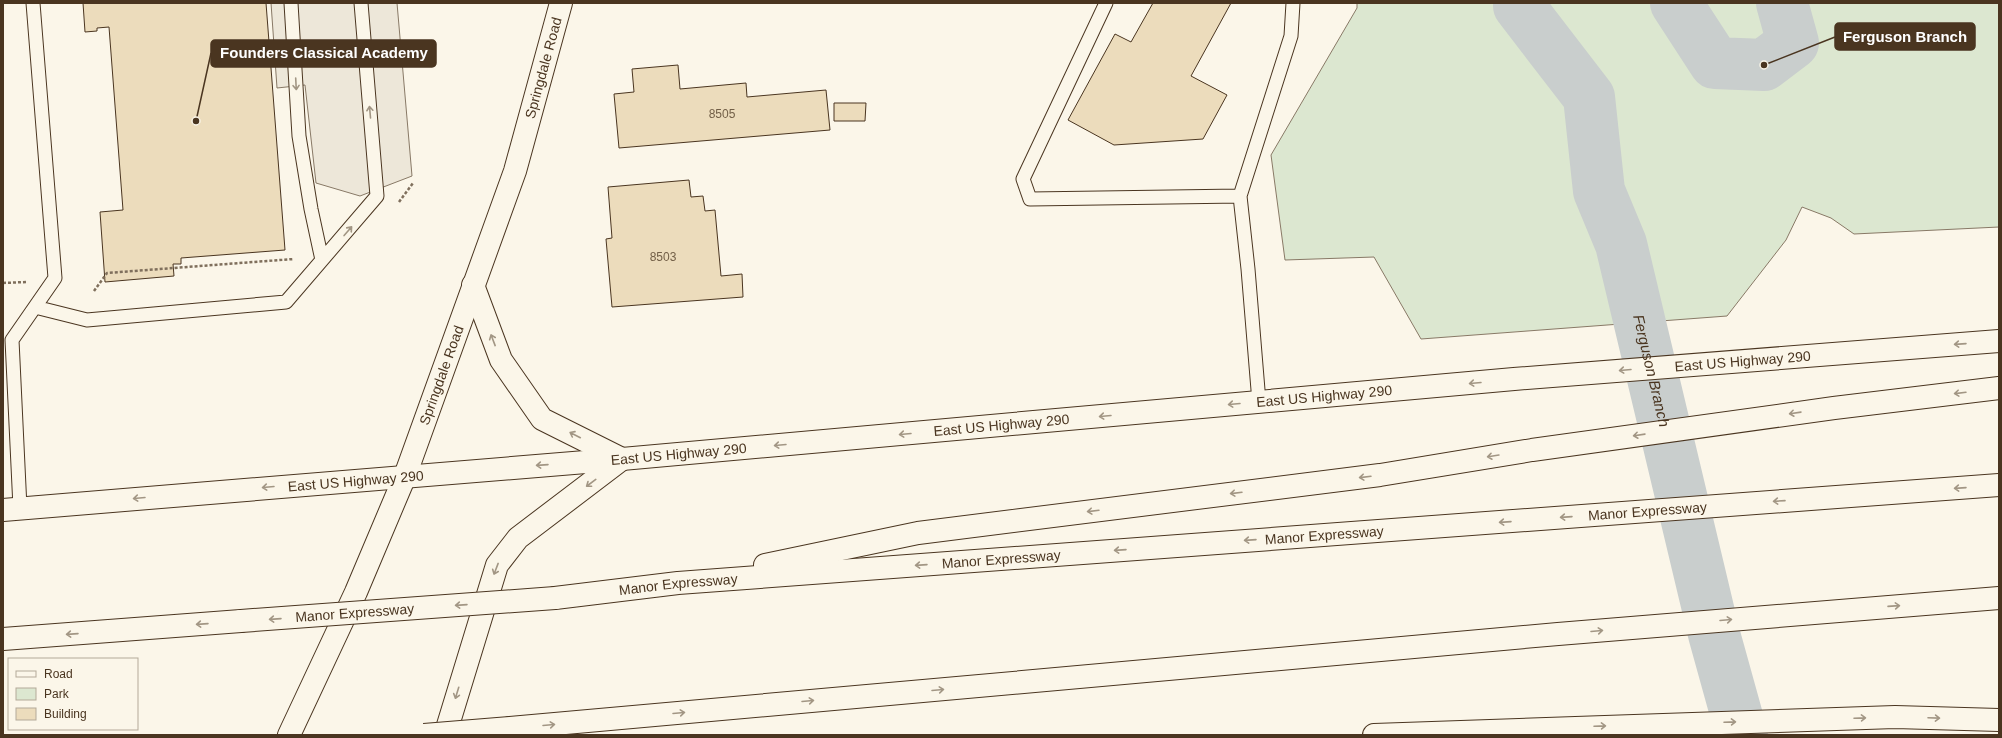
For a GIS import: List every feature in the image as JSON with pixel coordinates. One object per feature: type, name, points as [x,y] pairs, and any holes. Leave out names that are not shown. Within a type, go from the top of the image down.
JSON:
[{"type":"main road","name":"Springdale Road","points":[[289,735],[356,592],[405,476],[472,284],[515,171],[561,3]]},
{"type":"main road","points":[[445,735],[497,564],[518,538],[622,459],[542,419],[501,360],[472,284]]},
{"type":"main road","name":"East US Highway 290","points":[[12,509],[622,459],[1514,379],[1999,340]]},
{"type":"main road","points":[[678,583],[918,533],[1380,475],[1532,450],[1834,408],[1999,388]]},
{"type":"main road","name":"Manor Expressway","points":[[3,639],[556,598],[678,583],[1999,484]]},
{"type":"main road","points":[[424,735],[1558,634],[1999,598]]},
{"type":"main road","points":[[1374,735],[1895,717],[1999,720]]},
{"type":"lane","points":[[12,509],[7,340],[55,278],[33,3]]},
{"type":"lane","points":[[291,3],[299,136],[311,209],[322,260]]},
{"type":"lane","points":[[34,307],[87,320],[286,302],[378,196],[361,3]]},
{"type":"lane","points":[[1106,3],[1023,179],[1030,199],[1240,196]]},
{"type":"lane","points":[[1258,402],[1248,269],[1240,196],[1291,36],[1293,3]]},
{"type":"path","points":[[94,291],[107,273],[299,258]]},
{"type":"path","points":[[3,283],[34,281]]},
{"type":"green space","points":[[1357,3],[1999,3],[1999,227],[1854,234],[1831,218],[1802,207],[1786,240],[1727,316],[1421,339],[1374,257],[1285,260],[1271,155],[1357,8]]},
{"type":"shaded area","points":[[271,3],[397,3],[412,176],[360,196],[316,183],[305,85],[277,88]]},
{"type":"building","points":[[83,3],[266,3],[285,250],[181,258],[181,264],[173,264],[174,276],[105,282],[100,212],[123,210],[109,27],[97,28],[97,31],[85,32]]},
{"type":"building","points":[[1153,3],[1231,3],[1191,76],[1227,95],[1203,139],[1114,145],[1068,120],[1115,34],[1131,42]]},
{"type":"building","points":[[678,65],[680,89],[746,83],[747,97],[826,90],[830,130],[619,148],[614,94],[634,92],[632,69]]},
{"type":"building","points":[[834,103],[866,103],[865,121],[834,121]]},
{"type":"building","points":[[689,180],[691,197],[703,196],[705,211],[715,210],[721,276],[742,274],[743,297],[612,307],[606,239],[612,238],[608,187]]},
{"type":"waterway","name":"Ferguson Branch","points":[[1519,3],[1519,6],[1589,97],[1599,191],[1621,244],[1714,634],[1742,735]]},
{"type":"waterway","name":"Ferguson Branch","points":[[1676,3],[1715,63],[1764,65],[1793,43],[1782,3]]},
{"type":"place","name":"Ferguson Branch","points":[[1764,65]]},
{"type":"place","name":"Founders Classical Academy","points":[[196,121]]}]
